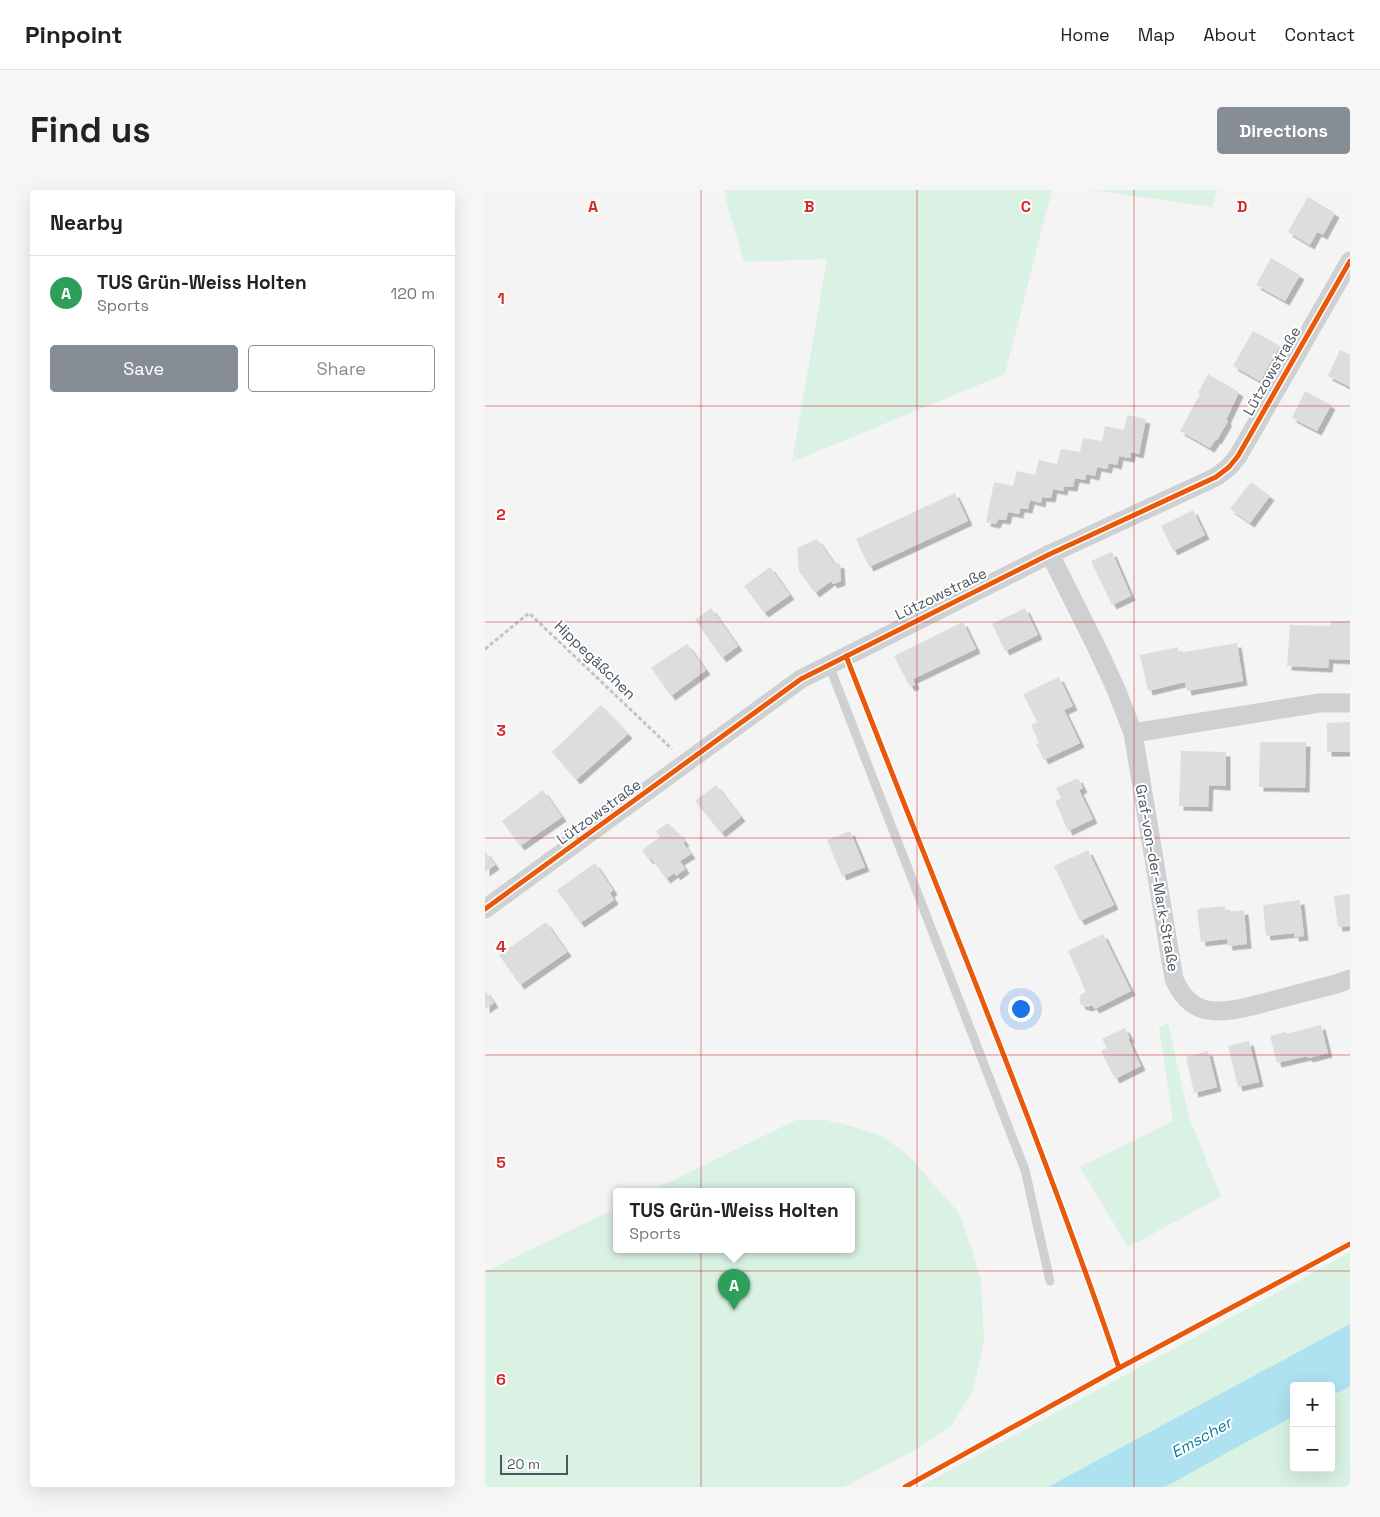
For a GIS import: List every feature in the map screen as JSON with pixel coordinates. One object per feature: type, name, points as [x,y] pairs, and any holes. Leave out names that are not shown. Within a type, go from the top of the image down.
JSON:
[{"type":"street","name":"Lützowstraße","points":[[485,909],[801,679],[1050,554],[1216,477],[1229,467],[1238,456],[1350,261]]},
{"type":"street","name":"Graf-von-der-Mark-Straße","points":[[1050,554],[1116,689],[1133,733],[1174,979],[1179,991],[1197,1006],[1207,1010],[1228,1010],[1350,979]]},
{"type":"street","points":[[1133,733],[1319,703],[1350,703]]},
{"type":"lane","points":[[829,664],[1025,1170],[1050,1281]]},
{"type":"green space","points":[[725,190],[1052,190],[1005,374],[792,462],[827,259],[744,262],[726,201]]},
{"type":"green space","points":[[1092,190],[1217,190],[1212,207]]},
{"type":"green space","points":[[1168,1023],[1189,1117],[1221,1197],[1128,1247],[1080,1167],[1173,1121],[1159,1027]]},
{"type":"green space","points":[[796,1120],[826,1120],[854,1127],[881,1136],[906,1153],[959,1213],[981,1281],[984,1340],[973,1391],[951,1426],[913,1451],[844,1487],[485,1487],[485,1272],[613,1209],[613,1253],[855,1253],[855,1188],[657,1188]]},
{"type":"green space","points":[[1350,1252],[1350,1487],[919,1487],[1298,1281]]},
{"type":"water","name":"Emscher","points":[[1350,1324],[1350,1386],[1335,1394],[1335,1382],[1290,1382],[1290,1418],[1165,1487],[1048,1487]]},
{"type":"building","points":[[1308,197],[1335,213],[1323,235],[1317,232],[1310,245],[1288,232]]},
{"type":"building","points":[[1271,258],[1300,275],[1285,301],[1256,285]]},
{"type":"building","points":[[1253,331],[1280,346],[1260,381],[1233,366]]},
{"type":"building","points":[[1340,350],[1350,355],[1350,387],[1328,376]]},
{"type":"building","points":[[1208,374],[1239,392],[1226,420],[1228,421],[1210,448],[1180,431],[1200,394],[1198,393]]},
{"type":"building","points":[[1305,391],[1331,405],[1317,431],[1292,418]]},
{"type":"building","points":[[1127,415],[1146,419],[1139,454],[1131,452],[1130,458],[1119,456],[1117,465],[1109,463],[1107,469],[1097,467],[1095,476],[1086,474],[1085,480],[1075,478],[1073,487],[1064,486],[1063,491],[1053,489],[1051,498],[1042,497],[1041,503],[1030,500],[1028,509],[1020,508],[1019,514],[1008,512],[1006,520],[998,519],[996,524],[986,522],[994,482],[1013,486],[1017,471],[1035,475],[1039,460],[1057,464],[1061,449],[1080,452],[1083,438],[1102,441],[1105,426],[1124,430]]},
{"type":"building","points":[[1251,482],[1270,496],[1250,523],[1230,509]]},
{"type":"building","points":[[955,493],[968,521],[869,567],[856,539]]},
{"type":"building","points":[[1193,510],[1205,535],[1173,551],[1161,526]]},
{"type":"building","points":[[817,539],[834,563],[840,564],[841,581],[833,584],[831,581],[815,593],[799,571],[797,548]]},
{"type":"building","points":[[1112,552],[1131,596],[1112,605],[1091,561]]},
{"type":"building","points":[[770,567],[790,595],[764,613],[744,586]]},
{"type":"building","points":[[711,608],[738,646],[722,658],[695,620]]},
{"type":"building","points":[[1025,608],[1038,635],[1005,651],[992,624]]},
{"type":"building","points":[[1331,621],[1350,621],[1350,660],[1329,659],[1328,668],[1287,666],[1290,625],[1330,626]]},
{"type":"building","points":[[963,622],[976,649],[913,679],[915,685],[910,687],[894,656]]},
{"type":"building","points":[[1237,643],[1243,681],[1187,691],[1185,682],[1148,691],[1140,655],[1178,647],[1179,653]]},
{"type":"building","points":[[687,644],[706,670],[671,696],[651,668]]},
{"type":"building","points":[[1059,677],[1073,706],[1064,710],[1080,743],[1044,760],[1036,744],[1039,743],[1031,725],[1037,722],[1023,694]]},
{"type":"building","points":[[601,705],[628,734],[576,780],[552,752]]},
{"type":"building","points":[[1350,722],[1350,752],[1327,752],[1327,723]]},
{"type":"building","points":[[1260,742],[1306,742],[1305,788],[1259,787]]},
{"type":"building","points":[[1181,751],[1226,752],[1226,786],[1209,785],[1208,807],[1179,806]]},
{"type":"building","points":[[1078,778],[1083,788],[1079,790],[1093,819],[1068,831],[1055,801],[1061,798],[1056,788]]},
{"type":"building","points":[[716,785],[741,817],[721,833],[695,801]]},
{"type":"building","points":[[543,790],[562,817],[520,846],[502,821]]},
{"type":"building","points":[[668,823],[676,833],[678,832],[691,854],[680,861],[685,869],[676,876],[674,873],[666,879],[651,858],[649,860],[642,850],[660,837],[656,831]]},
{"type":"building","points":[[850,831],[865,867],[842,876],[827,840]]},
{"type":"building","points":[[1088,850],[1114,905],[1080,921],[1054,866]]},
{"type":"building","points":[[485,851],[495,865],[485,872]]},
{"type":"building","points":[[595,863],[613,890],[610,893],[614,900],[580,923],[557,890]]},
{"type":"building","points":[[1350,894],[1350,926],[1338,927],[1334,896]]},
{"type":"building","points":[[1300,900],[1304,936],[1294,937],[1294,933],[1266,936],[1263,905]]},
{"type":"building","points":[[1225,906],[1226,912],[1244,910],[1247,944],[1228,946],[1227,939],[1201,942],[1197,909]]},
{"type":"building","points":[[546,922],[567,952],[520,985],[499,955]]},
{"type":"building","points":[[1103,934],[1131,991],[1095,1009],[1092,1005],[1088,1007],[1081,1005],[1079,1000],[1081,994],[1086,992],[1068,951]]},
{"type":"building","points":[[485,990],[494,1003],[485,1009]]},
{"type":"building","points":[[1321,1025],[1328,1053],[1277,1063],[1270,1036]]},
{"type":"building","points":[[1125,1028],[1130,1038],[1128,1039],[1141,1066],[1115,1079],[1101,1051],[1107,1048],[1102,1039]]},
{"type":"building","points":[[1249,1041],[1259,1082],[1238,1087],[1228,1046]]},
{"type":"building","points":[[1208,1051],[1217,1087],[1194,1093],[1186,1057]]},
{"type":"cycle path","points":[[485,909],[801,679],[1050,554],[1216,477],[1229,467],[1238,456],[1350,261]]},
{"type":"cycle path","points":[[846,656],[1021,1099],[1119,1368]]},
{"type":"cycle path","points":[[905,1487],[1119,1368],[1350,1244]]},
{"type":"place","name":"TUS Grün-Weiss Holten","points":[[734,1310]]}]
